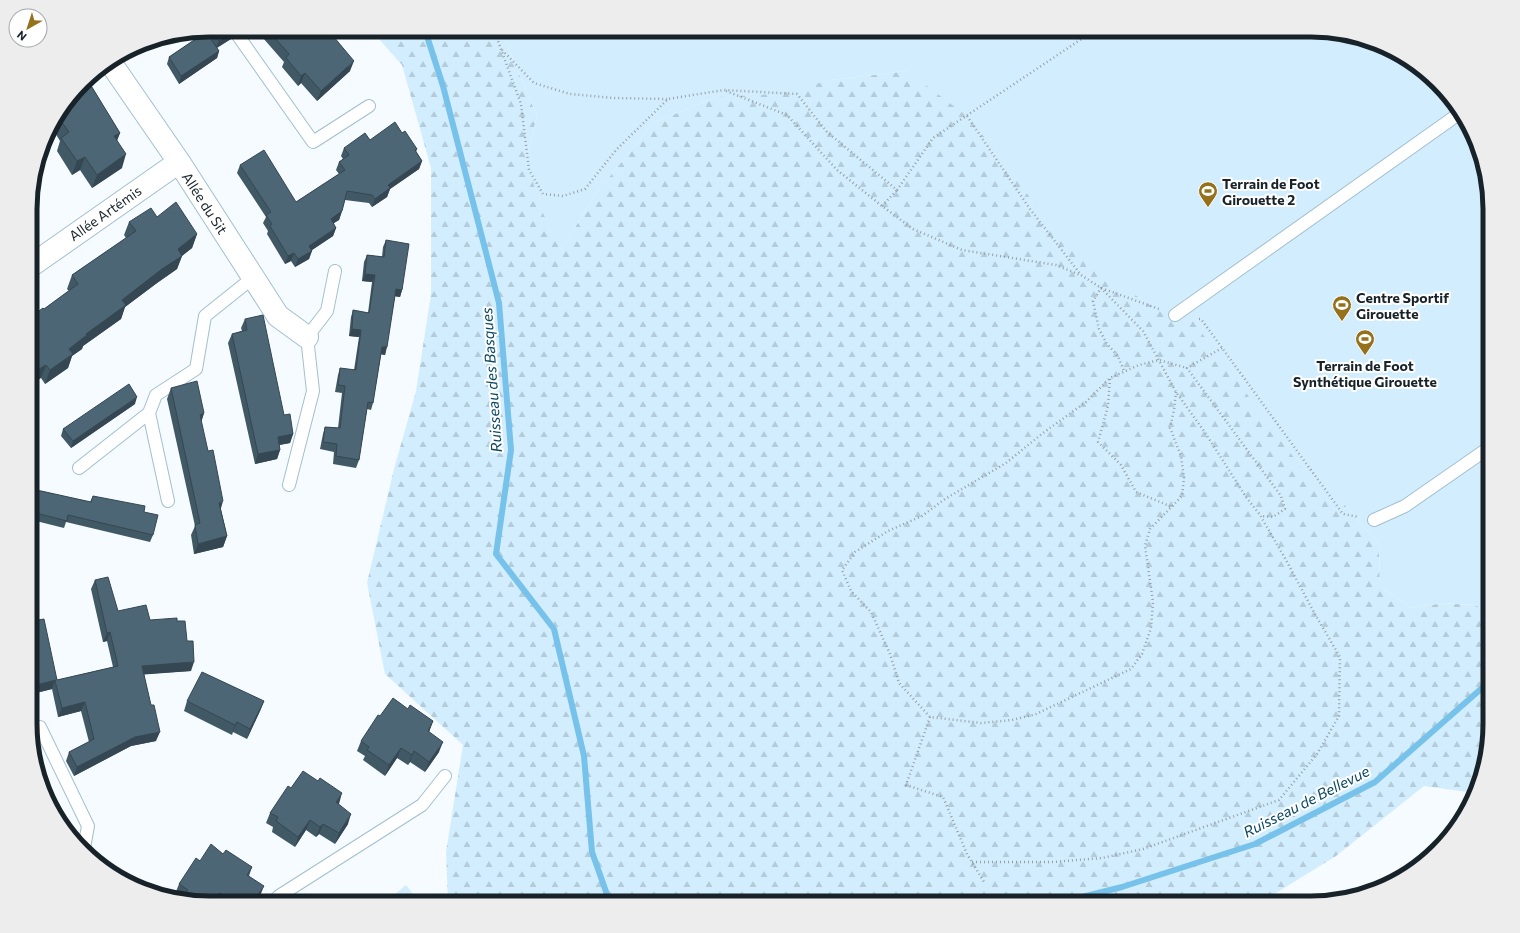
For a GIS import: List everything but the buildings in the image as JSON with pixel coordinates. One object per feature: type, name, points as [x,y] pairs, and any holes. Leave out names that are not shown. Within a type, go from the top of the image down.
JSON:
[{"type":"street","name":"Allée du Sit","points":[[113,66],[179,162],[278,316],[306,337]]},
{"type":"street","name":"Allée Artémis","points":[[37,261],[179,162]]},
{"type":"lane","points":[[239,37],[313,142],[369,106]]},
{"type":"lane","points":[[1175,315],[1456,116]]},
{"type":"lane","points":[[289,486],[313,391],[306,337],[327,311],[335,271]]},
{"type":"lane","points":[[79,468],[149,413],[156,395],[196,370],[205,316],[245,284],[254,279]]},
{"type":"lane","points":[[149,413],[168,501]]},
{"type":"lane","points":[[1374,520],[1405,506],[1483,452]]},
{"type":"lane","points":[[40,727],[88,826],[85,843]]},
{"type":"lane","points":[[280,896],[422,805],[445,776]]},
{"type":"path","points":[[496,37],[521,104],[529,170],[543,194],[563,196],[585,189],[616,150],[668,99]]},
{"type":"path","points":[[882,206],[897,190],[933,138],[1084,37]]},
{"type":"path","points":[[501,50],[534,83],[570,94],[614,98],[668,99],[724,90],[797,94],[827,132],[897,190]]},
{"type":"path","points":[[724,90],[787,115],[837,170],[913,229],[962,250],[1056,265],[1081,275]]},
{"type":"path","points":[[972,862],[1054,862],[1102,858],[1143,849],[1279,800],[1317,754],[1339,716],[1340,657],[1260,515],[1246,497],[1204,431],[1176,392],[1143,331],[1101,288],[1094,301],[1099,329],[1107,344],[1118,356],[1124,371]]},
{"type":"path","points":[[1187,368],[1222,348]]},
{"type":"path","points":[[1176,392],[1170,428],[1181,456],[1184,478],[1182,496],[1150,529],[1145,546],[1153,602],[1151,628],[1142,654],[1131,669],[1036,714],[1012,720],[981,723],[930,717],[899,683],[890,654],[871,612],[851,591],[842,570],[855,552],[888,531],[922,516],[945,499],[1006,463],[1043,433],[1086,402],[1110,378],[1124,371],[1159,360],[1187,368],[1281,496],[1285,509],[1273,517],[1260,515]]},
{"type":"path","points":[[1110,378],[1108,406],[1098,442],[1121,465],[1136,492],[1172,507]]},
{"type":"path","points":[[930,717],[906,785],[943,797],[967,854],[984,882]]},
{"type":"green space","points":[[377,37],[504,37],[537,116],[526,159],[561,250],[597,192],[653,123],[716,97],[831,80],[907,71],[971,83],[1208,310],[1344,504],[1379,544],[1380,586],[1411,608],[1443,603],[1476,605],[1483,610],[1483,735],[1480,758],[1469,792],[1424,786],[1336,856],[1271,896],[448,896],[446,852],[463,745],[385,674],[367,583],[394,469],[416,391],[431,294],[431,168],[402,65]]},
{"type":"green space","name":"Centre Sportif Girouette","points":[[504,37],[1322,37],[1345,40],[1366,46],[1397,60],[1407,66],[1433,87],[1454,113],[1470,143],[1482,186],[1483,610],[1476,605],[1443,603],[1411,608],[1380,586],[1379,544],[1344,504],[1334,512],[1190,317],[1176,325],[1171,319],[1092,266],[1042,215],[1005,162],[967,116],[907,71],[831,80],[777,94],[716,97],[653,123],[597,192],[561,250],[541,209],[526,159],[537,116]]},
{"type":"green space","points":[[406,885],[415,896],[393,896]]},
{"type":"waterway","name":"Ruisseau des Basques","points":[[427,37],[443,86],[499,303],[511,450],[496,554],[554,629],[584,756],[592,852],[608,896]]},
{"type":"waterway","name":"Ruisseau de Bellevue","points":[[1086,896],[1122,887],[1255,844],[1375,782],[1483,687]]},
{"type":"place","name":"Terrain de Foot Girouette 2","points":[[1208,208]]},
{"type":"place","name":"Centre Sportif Girouette","points":[[1342,322]]},
{"type":"place","name":"Terrain de Foot Synthétique Girouette","points":[[1365,356]]}]
